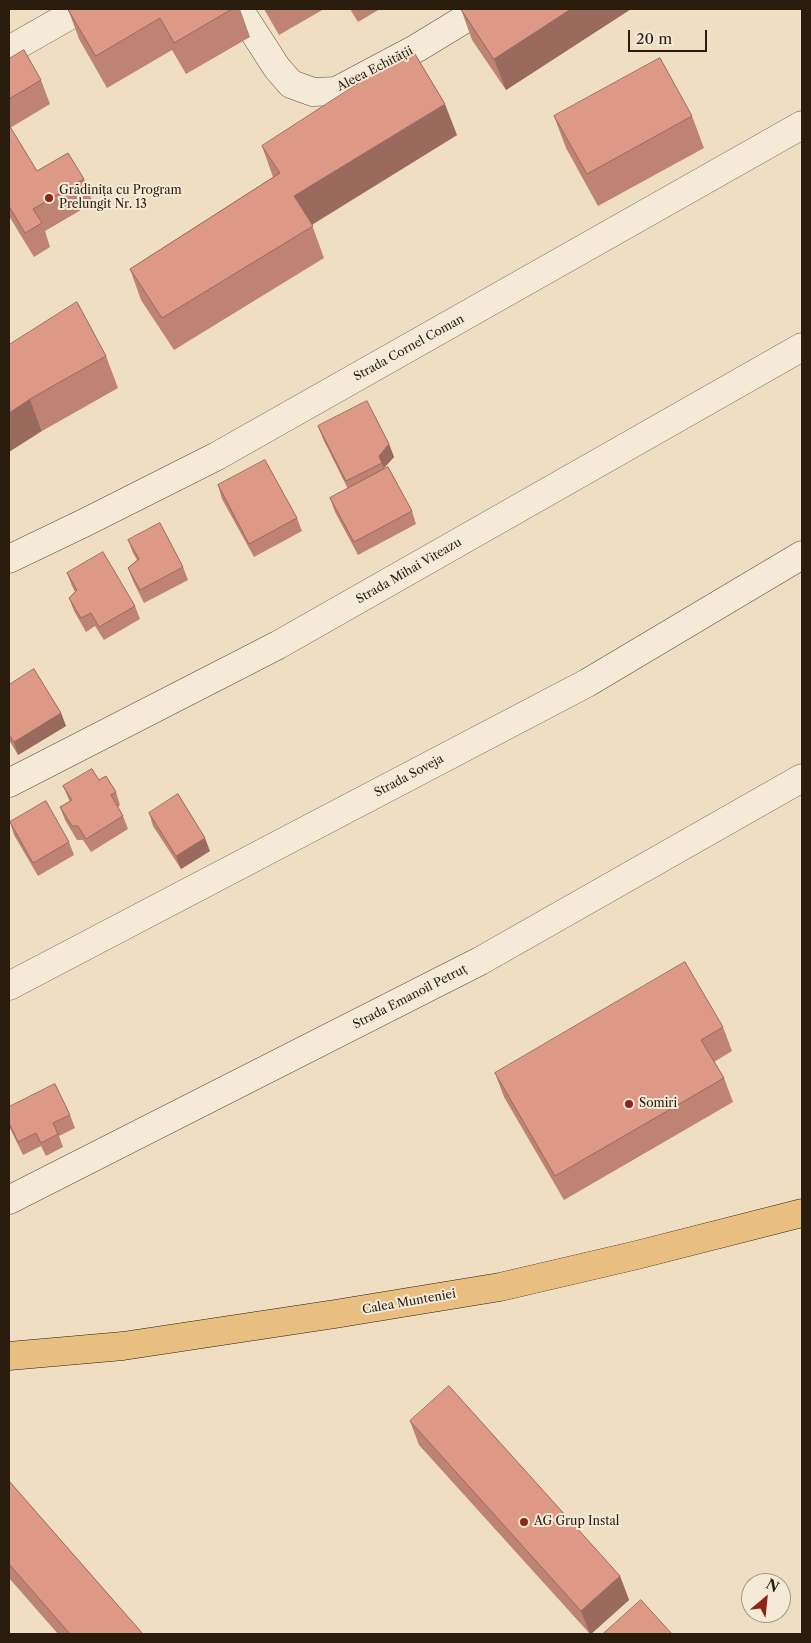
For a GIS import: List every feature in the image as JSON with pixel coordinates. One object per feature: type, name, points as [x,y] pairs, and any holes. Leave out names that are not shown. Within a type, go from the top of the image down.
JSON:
[{"type":"main road","name":"Calea Munteniei","points":[[9,1356],[123,1346],[500,1287],[637,1255],[802,1213]]},
{"type":"street","points":[[9,50],[54,15],[81,9]]},
{"type":"street","name":"Aleea Echității","points":[[239,9],[277,68],[290,84],[313,92],[336,91],[417,48],[480,9]]},
{"type":"street","name":"Strada Cornel Coman","points":[[9,559],[217,456],[802,125]]},
{"type":"street","name":"Strada Mihai Viteazu","points":[[9,783],[278,645],[802,348]]},
{"type":"street","name":"Strada Soveja","points":[[9,986],[587,683],[802,555]]},
{"type":"street","name":"Strada Emanoil Petruț","points":[[9,1200],[480,961],[802,778]]},
{"type":"building","points":[[68,9],[232,9],[174,43],[160,18],[96,56]]},
{"type":"building","points":[[461,9],[571,9],[494,59]]},
{"type":"building","points":[[412,49],[445,104],[294,196],[313,226],[162,318],[130,269],[280,173],[262,146]]},
{"type":"building","points":[[24,50],[41,80],[9,99],[9,59]]},
{"type":"building","points":[[660,58],[692,116],[587,174],[554,116]]},
{"type":"building","points":[[9,125],[37,171],[68,153],[84,179],[33,209],[42,223],[25,233],[9,206]]},
{"type":"building","points":[[77,302],[106,356],[9,413],[9,345]]},
{"type":"building","points":[[367,401],[389,444],[379,456],[382,463],[346,481],[318,426]]},
{"type":"building","points":[[265,460],[297,518],[249,544],[218,485]]},
{"type":"building","points":[[388,467],[412,511],[354,542],[330,498]]},
{"type":"building","points":[[160,523],[183,567],[140,590],[128,568],[139,559],[128,540]]},
{"type":"building","points":[[103,552],[135,606],[99,627],[91,613],[81,618],[69,598],[77,590],[67,573]]},
{"type":"building","points":[[34,669],[61,713],[14,742],[9,735],[9,685]]},
{"type":"building","points":[[92,769],[99,780],[106,776],[116,792],[111,795],[123,816],[86,839],[78,826],[72,826],[60,807],[72,800],[63,786]]},
{"type":"building","points":[[178,794],[205,838],[176,856],[149,813]]},
{"type":"building","points":[[46,801],[69,842],[33,863],[10,822]]},
{"type":"building","points":[[685,962],[723,1027],[701,1040],[724,1078],[555,1176],[495,1073]]},
{"type":"building","points":[[55,1084],[70,1115],[53,1123],[58,1134],[41,1143],[36,1133],[18,1142],[9,1123],[9,1107]]},
{"type":"building","name":"AG Grup Instal","points":[[449,1386],[620,1576],[581,1611],[410,1421]]},
{"type":"building","points":[[9,1481],[143,1634],[70,1634],[9,1564]]},
{"type":"building","points":[[641,1600],[672,1634],[603,1634]]},
{"type":"place","name":"Grădinița cu Program Prelungit Nr. 13","points":[[49,198]]},
{"type":"place","name":"Somiri","points":[[629,1104]]},
{"type":"place","name":"AG Grup Instal","points":[[524,1522]]}]
